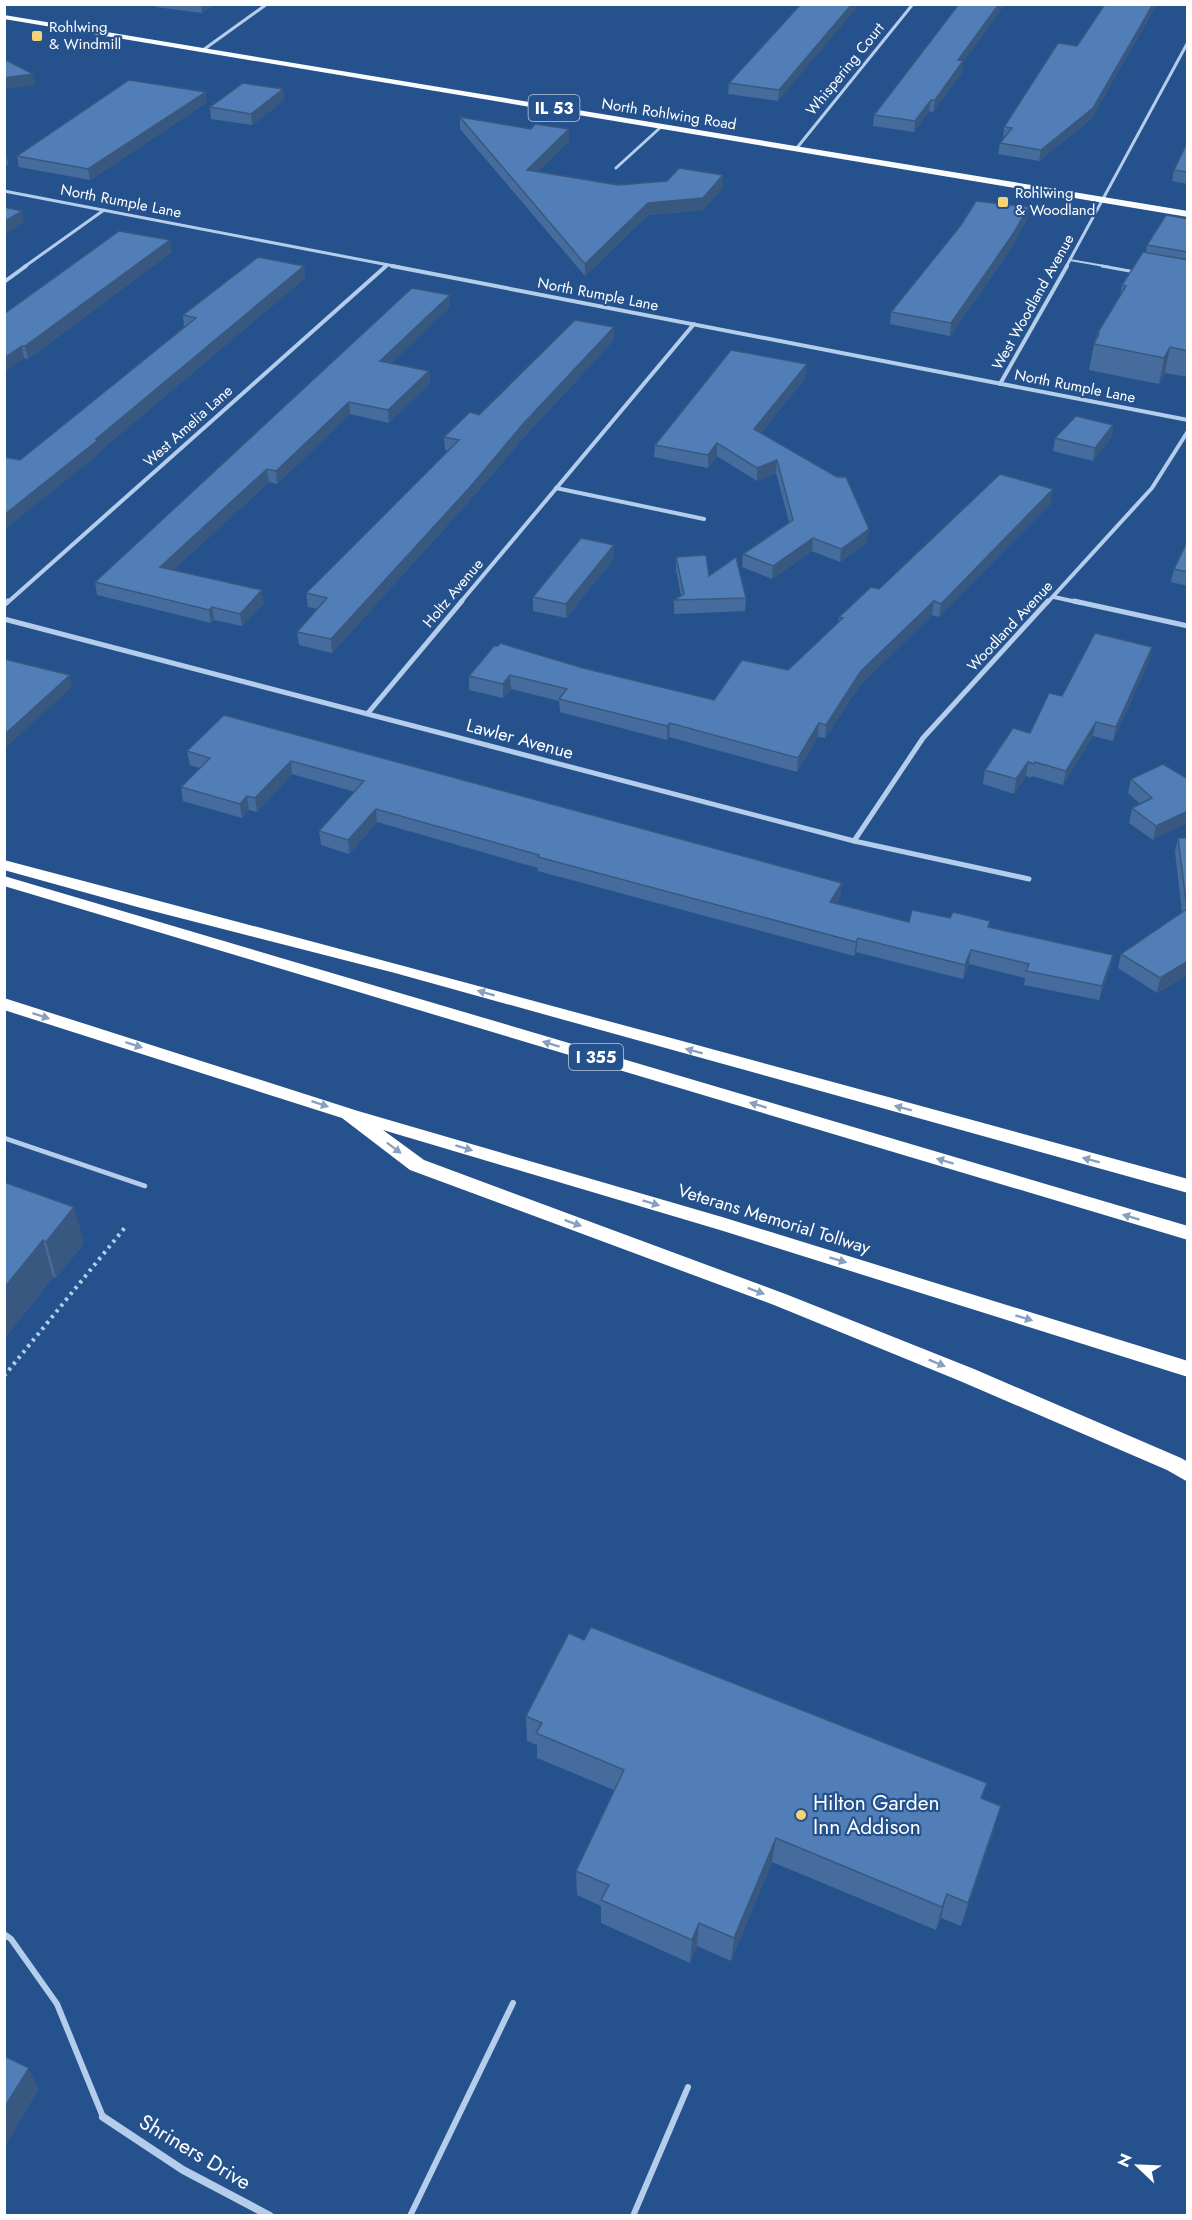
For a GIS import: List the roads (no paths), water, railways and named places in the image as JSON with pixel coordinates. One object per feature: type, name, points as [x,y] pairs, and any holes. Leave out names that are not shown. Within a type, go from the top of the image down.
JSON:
[{"type":"highway","points":[[4,865],[141,903],[396,968],[1188,1186]]},
{"type":"highway","name":"I 355","points":[[4,881],[1188,1233]]},
{"type":"highway","name":"Veterans Memorial Tollway","points":[[4,1004],[348,1113],[722,1224],[1188,1369]]},
{"type":"highway","points":[[348,1113],[417,1165],[781,1300],[968,1375],[1174,1464],[1188,1473]]},
{"type":"main road","name":"North Rohlwing Road","points":[[4,17],[1188,214]]},
{"type":"street","points":[[203,50],[267,4]]},
{"type":"street","name":"Whispering Court","points":[[796,149],[913,4]]},
{"type":"street","name":"West Woodland Avenue","points":[[1000,384],[1188,42]]},
{"type":"street","points":[[616,168],[662,126]]},
{"type":"street","name":"North Rumple Lane","points":[[4,191],[1188,420]]},
{"type":"street","points":[[4,282],[104,210]]},
{"type":"street","name":"West Amelia Lane","points":[[4,605],[387,265]]},
{"type":"street","name":"Holtz Avenue","points":[[368,713],[694,324]]},
{"type":"street","name":"Woodland Avenue","points":[[854,841],[923,738],[1152,488],[1188,431]]},
{"type":"street","points":[[556,488],[704,519]]},
{"type":"street","points":[[1054,597],[1188,626]]},
{"type":"street","name":"Lawler Avenue","points":[[4,619],[854,841],[1029,879]]},
{"type":"street","name":"Shriners Drive","points":[[103,2117],[183,2170],[270,2216]]},
{"type":"lane","points":[[1070,260],[1142,274]]},
{"type":"lane","points":[[4,1138],[145,1186]]},
{"type":"lane","points":[[4,1934],[11,1939],[57,2004],[103,2117]]},
{"type":"lane","points":[[410,2216],[513,2003]]},
{"type":"lane","points":[[633,2216],[688,2087]]},
{"type":"place","name":"Rohlwing & Windmill","points":[[37,36]]},
{"type":"place","name":"Rohlwing & Woodland","points":[[1003,202]]},
{"type":"place","name":"Hilton Garden Inn Addison","points":[[801,1815]]}]
